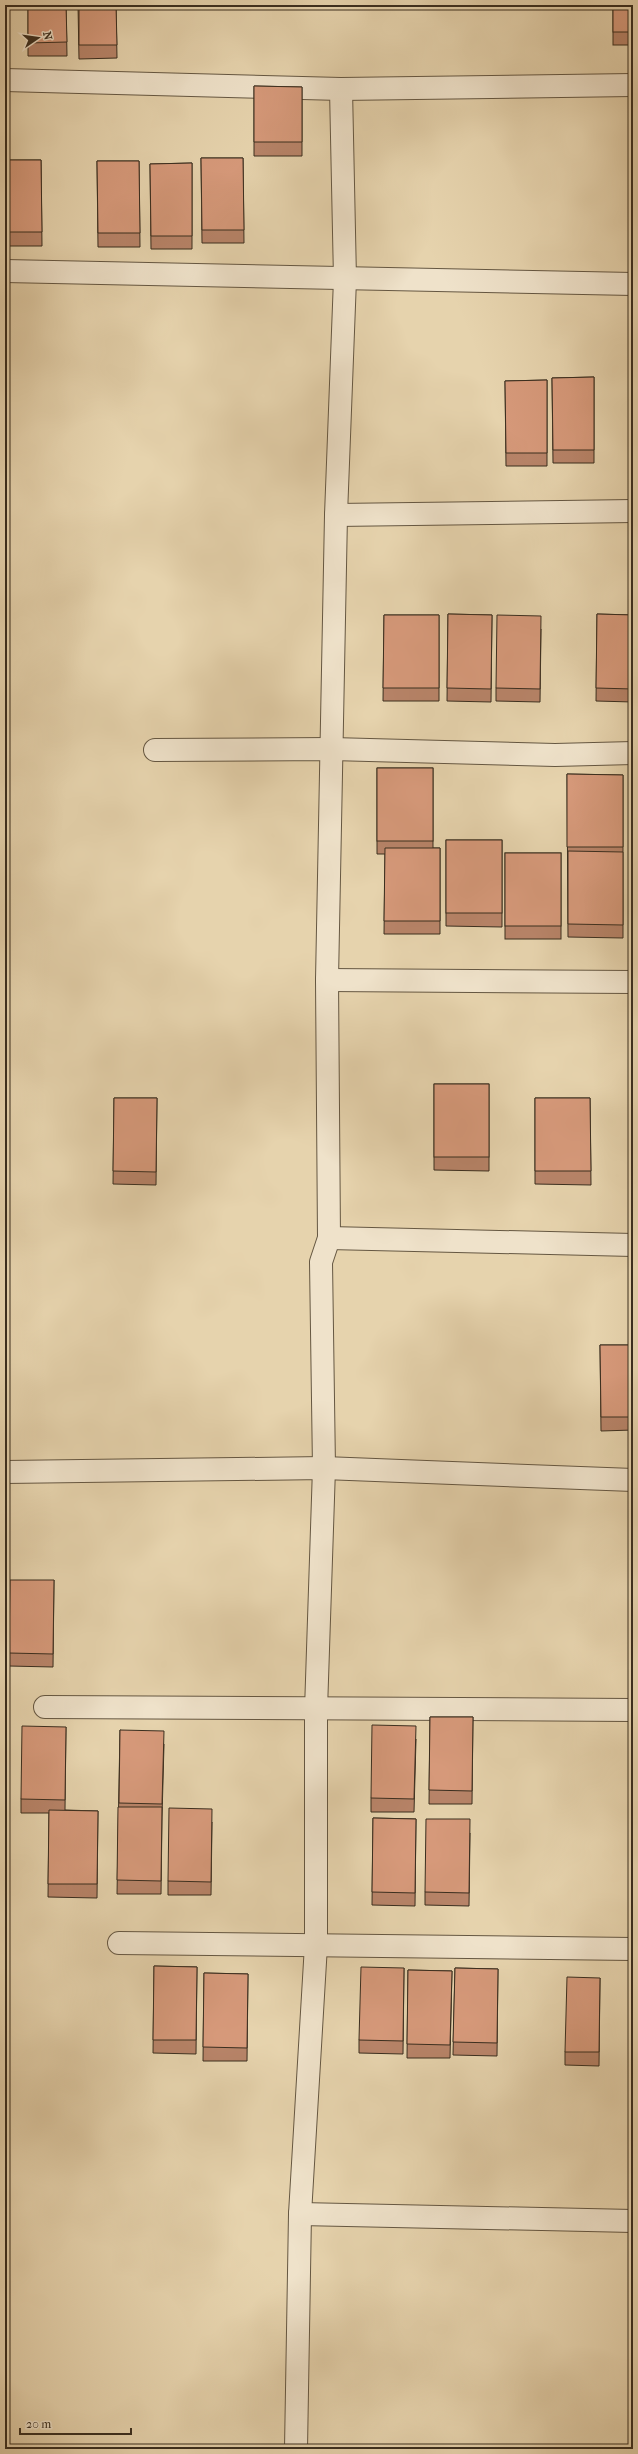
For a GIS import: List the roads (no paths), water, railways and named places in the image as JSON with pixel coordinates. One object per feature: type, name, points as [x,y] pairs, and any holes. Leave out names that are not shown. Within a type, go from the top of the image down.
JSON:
[{"type":"street","points":[[5,80],[341,88],[633,85]]},
{"type":"street","points":[[296,2449],[300,2214],[316,1945],[316,1710],[324,1468],[321,1262],[329,1238],[327,980],[336,515],[345,279],[341,88]]},
{"type":"street","points":[[5,271],[633,284]]},
{"type":"street","points":[[336,515],[633,511]]},
{"type":"street","points":[[155,750],[332,749],[555,755],[633,754]]},
{"type":"street","points":[[327,980],[633,982]]},
{"type":"street","points":[[329,1238],[633,1245]]},
{"type":"street","points":[[5,1472],[324,1468],[633,1480]]},
{"type":"street","points":[[45,1707],[316,1710],[633,1710]]},
{"type":"street","points":[[119,1943],[633,1949]]},
{"type":"street","points":[[300,2214],[633,2221]]}]
